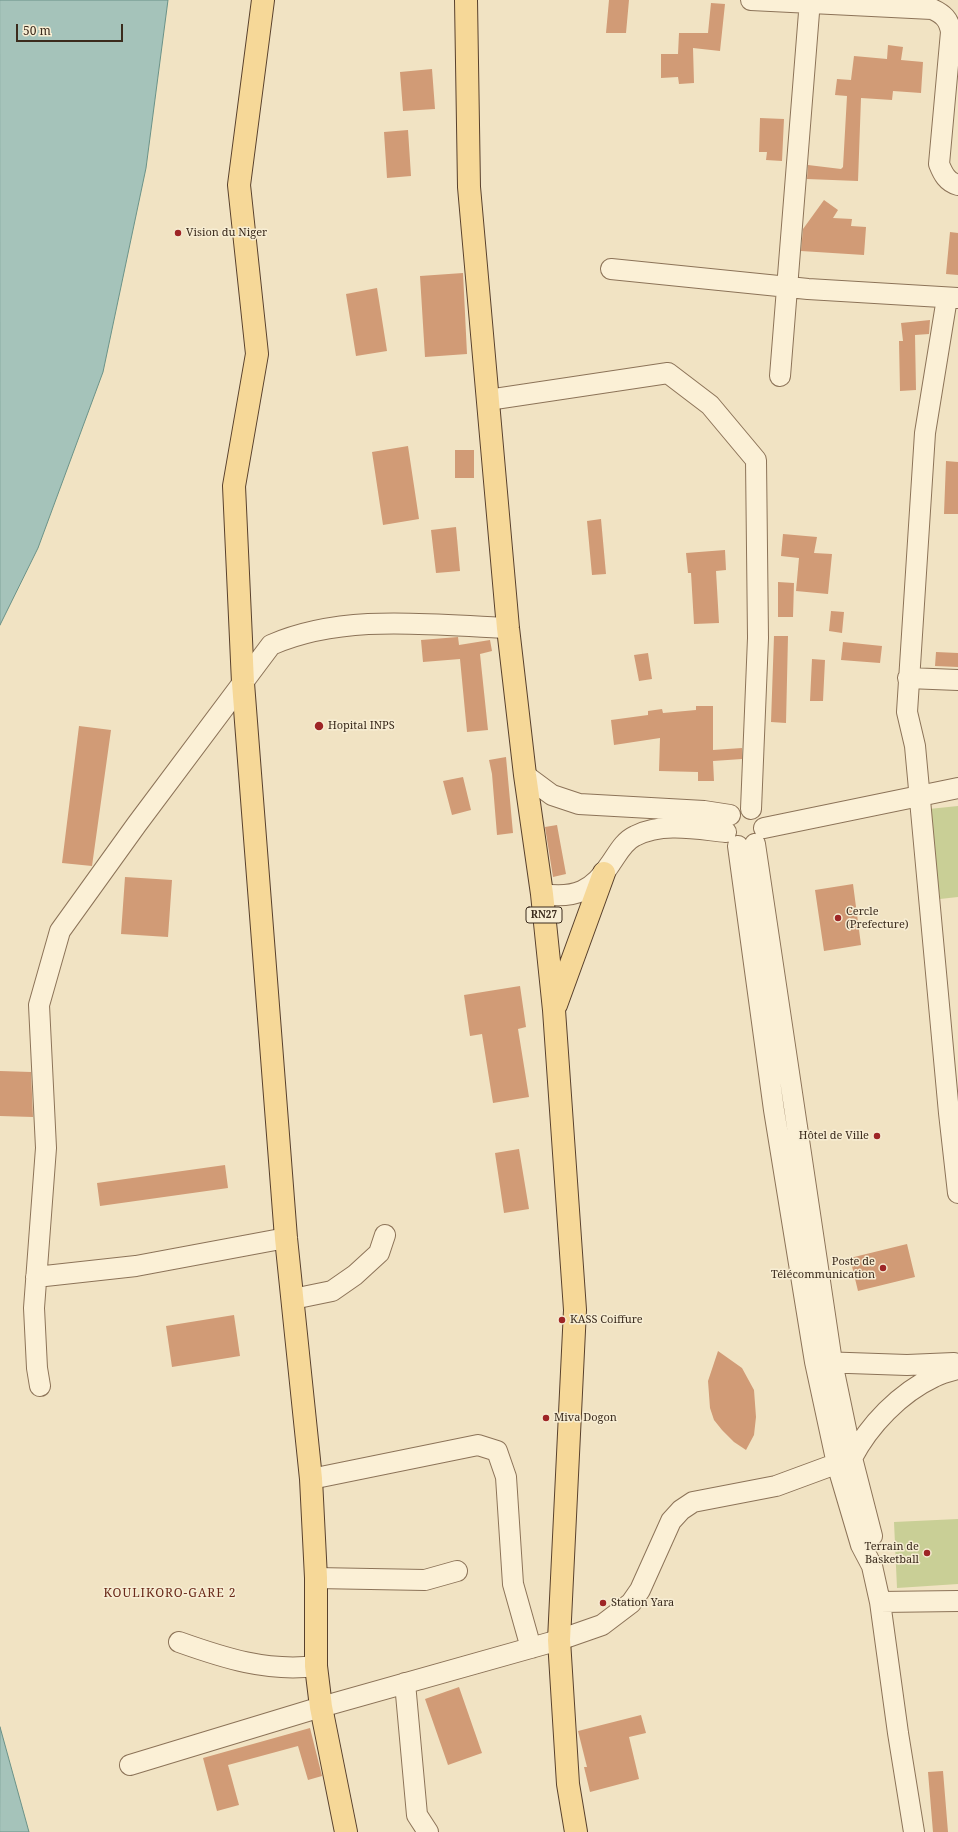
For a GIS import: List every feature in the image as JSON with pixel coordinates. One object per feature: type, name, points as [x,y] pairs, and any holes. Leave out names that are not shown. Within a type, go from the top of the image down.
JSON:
[{"type":"main road","points":[[263,0],[239,185],[257,354],[234,486],[243,683],[286,1238],[312,1479],[316,1578],[316,1666],[321,1706],[346,1832]]},
{"type":"main road","name":"RN27","points":[[466,0],[469,187],[508,628],[525,775],[542,894],[554,1010],[575,1310],[559,1640],[568,1784],[576,1832]]},
{"type":"main road","points":[[554,1010],[604,873]]},
{"type":"street","points":[[751,0],[932,9],[948,20],[951,32],[939,164],[945,176],[954,183],[958,184]]},
{"type":"street","points":[[780,376],[810,2]]},
{"type":"street","points":[[611,270],[787,287],[953,298],[925,433],[907,712],[915,746],[950,1043],[958,1192]]},
{"type":"street","points":[[488,400],[668,373],[710,405],[756,460],[758,638],[751,809],[758,813],[763,820],[742,833]]},
{"type":"street","points":[[40,1386],[37,1368],[34,1308],[46,1148],[38,1005],[60,931],[137,824],[271,645],[287,638],[335,628],[381,622],[508,628]]},
{"type":"street","points":[[908,678],[958,680]]},
{"type":"street","points":[[525,775],[552,795],[579,804],[704,811],[742,833]]},
{"type":"street","points":[[542,894],[560,897],[571,896],[583,890],[604,873],[621,847],[634,836],[653,829],[683,827],[742,833],[958,788]]},
{"type":"street","points":[[742,833],[765,975],[794,1106],[811,1283]]},
{"type":"street","points":[[765,975],[774,1110],[811,1283],[824,1362],[861,1545],[872,1566],[880,1602],[898,1733],[914,1832]]},
{"type":"street","points":[[774,1110],[794,1106]]},
{"type":"street","points":[[293,1299],[332,1291],[355,1275],[379,1253],[385,1234]]},
{"type":"street","points":[[36,1277],[136,1266],[286,1238]]},
{"type":"street","points":[[824,1362],[907,1366],[958,1363]]},
{"type":"street","points":[[130,1765],[321,1706],[559,1640],[602,1625],[631,1603],[640,1590],[650,1571],[671,1522],[681,1510],[693,1502],[776,1486],[844,1461],[873,1427],[908,1393],[935,1376],[958,1369]]},
{"type":"street","points":[[312,1479],[478,1445],[497,1450],[506,1477],[513,1584],[530,1648]]},
{"type":"street","points":[[316,1578],[425,1580],[457,1571]]},
{"type":"street","points":[[880,1602],[958,1601]]},
{"type":"street","points":[[179,1642],[225,1658],[248,1664],[275,1668],[316,1666]]},
{"type":"street","points":[[405,1683],[417,1814],[428,1832]]},
{"type":"green space","points":[[958,806],[958,897],[940,899],[929,809]]},
{"type":"green space","name":"Terrain de Basketball","points":[[958,1519],[958,1584],[897,1588],[894,1522]]},
{"type":"water","points":[[0,0],[168,0],[146,168],[103,372],[38,548],[0,625]]},
{"type":"water","points":[[0,1727],[29,1832],[0,1832]]},
{"type":"building","points":[[609,0],[629,0],[626,33],[606,33]]},
{"type":"building","points":[[711,3],[725,4],[720,51],[693,48],[694,83],[679,84],[678,77],[661,78],[661,54],[678,54],[679,33],[708,33]]},
{"type":"building","points":[[888,45],[903,47],[901,60],[923,62],[921,93],[893,91],[892,100],[861,98],[858,181],[807,179],[808,165],[841,169],[843,167],[847,96],[835,95],[837,79],[851,80],[854,56],[887,59]]},
{"type":"building","points":[[432,69],[435,109],[403,111],[400,72]]},
{"type":"building","points":[[760,118],[784,119],[782,161],[766,160],[767,152],[759,152]]},
{"type":"building","points":[[408,130],[411,176],[387,178],[384,132]]},
{"type":"building","points":[[824,200],[838,210],[833,218],[852,219],[851,226],[866,227],[864,255],[801,251],[803,229]]},
{"type":"building","points":[[950,232],[958,233],[958,275],[946,274]]},
{"type":"building","points":[[463,273],[467,354],[425,357],[420,276]]},
{"type":"building","points":[[377,288],[387,351],[356,356],[346,294]]},
{"type":"building","points":[[930,320],[929,334],[915,335],[916,390],[900,391],[899,341],[903,341],[901,323]]},
{"type":"building","points":[[408,446],[419,519],[383,525],[372,452]]},
{"type":"building","points":[[455,450],[474,450],[474,478],[455,478]]},
{"type":"building","points":[[946,461],[958,462],[958,514],[944,514]]},
{"type":"building","points":[[601,519],[606,574],[592,575],[587,521]]},
{"type":"building","points":[[456,527],[460,571],[436,573],[431,530]]},
{"type":"building","points":[[783,534],[817,537],[814,553],[832,554],[828,594],[796,591],[799,558],[781,556]]},
{"type":"building","points":[[725,550],[726,570],[716,571],[719,623],[694,624],[691,573],[688,573],[686,553]]},
{"type":"building","points":[[778,582],[794,583],[793,617],[778,617]]},
{"type":"building","points":[[831,611],[844,612],[842,633],[829,631]]},
{"type":"building","points":[[774,636],[788,636],[786,723],[771,722]]},
{"type":"building","points":[[458,637],[459,645],[490,640],[492,651],[480,654],[488,730],[467,732],[460,659],[423,662],[421,640]]},
{"type":"building","points":[[843,642],[882,646],[880,663],[841,660]]},
{"type":"building","points":[[936,652],[958,653],[958,667],[935,666]]},
{"type":"building","points":[[648,653],[652,679],[639,681],[634,655]]},
{"type":"building","points":[[812,659],[825,660],[823,701],[810,701]]},
{"type":"building","points":[[696,706],[713,706],[713,750],[742,748],[742,759],[713,761],[714,781],[698,781],[698,772],[659,771],[660,738],[614,745],[611,720],[648,715],[648,711],[662,709],[663,713],[696,710]]},
{"type":"building","points":[[79,726],[111,730],[92,866],[62,863]]},
{"type":"building","points":[[506,757],[513,833],[497,835],[492,774],[489,760]]},
{"type":"building","points":[[463,777],[471,810],[452,815],[443,781]]},
{"type":"building","points":[[557,825],[566,874],[553,877],[545,827]]},
{"type":"building","points":[[125,877],[172,880],[168,937],[121,934]]},
{"type":"building","name":"Cercle (Prefecture)","points":[[853,884],[861,945],[824,951],[815,890]]},
{"type":"building","points":[[520,986],[526,1027],[518,1029],[529,1097],[493,1103],[482,1034],[470,1036],[464,995]]},
{"type":"building","points":[[0,1071],[31,1072],[33,1117],[0,1116]]},
{"type":"building","points":[[519,1149],[529,1209],[504,1213],[495,1153]]},
{"type":"building","points":[[225,1165],[228,1188],[100,1206],[97,1183]]},
{"type":"building","name":"Poste de Télécommunication","points":[[907,1244],[915,1277],[858,1291],[850,1258]]},
{"type":"building","points":[[234,1315],[240,1356],[172,1367],[166,1326]]},
{"type":"building","points":[[718,1351],[742,1368],[754,1390],[756,1417],[754,1435],[746,1450],[734,1442],[722,1430],[714,1420],[710,1408],[708,1381]]},
{"type":"building","points":[[459,1687],[482,1753],[448,1765],[425,1699]]},
{"type":"building","points":[[641,1715],[646,1733],[629,1737],[639,1779],[590,1792],[584,1767],[587,1767],[578,1731]]},
{"type":"building","points":[[310,1728],[322,1776],[308,1780],[298,1746],[228,1765],[239,1805],[217,1811],[203,1758]]},
{"type":"building","points":[[943,1771],[948,1832],[933,1832],[928,1772]]},
{"type":"place","name":"Vision du Niger","points":[[178,233]]},
{"type":"place","name":"Hopital INPS","points":[[319,726]]},
{"type":"place","name":"Cercle (Prefecture)","points":[[838,918]]},
{"type":"place","name":"Hôtel de Ville","points":[[877,1136]]},
{"type":"place","name":"Poste de Télécommunication","points":[[883,1268]]},
{"type":"place","name":"KASS Coiffure","points":[[562,1320]]},
{"type":"place","name":"Miva Dogon","points":[[546,1418]]},
{"type":"place","name":"Terrain de Basketball","points":[[927,1553]]},
{"type":"place","name":"Station Yara","points":[[603,1603]]},
{"type":"district","name":"KOULIKORO-GARE 2","points":[[170,1594]]}]
